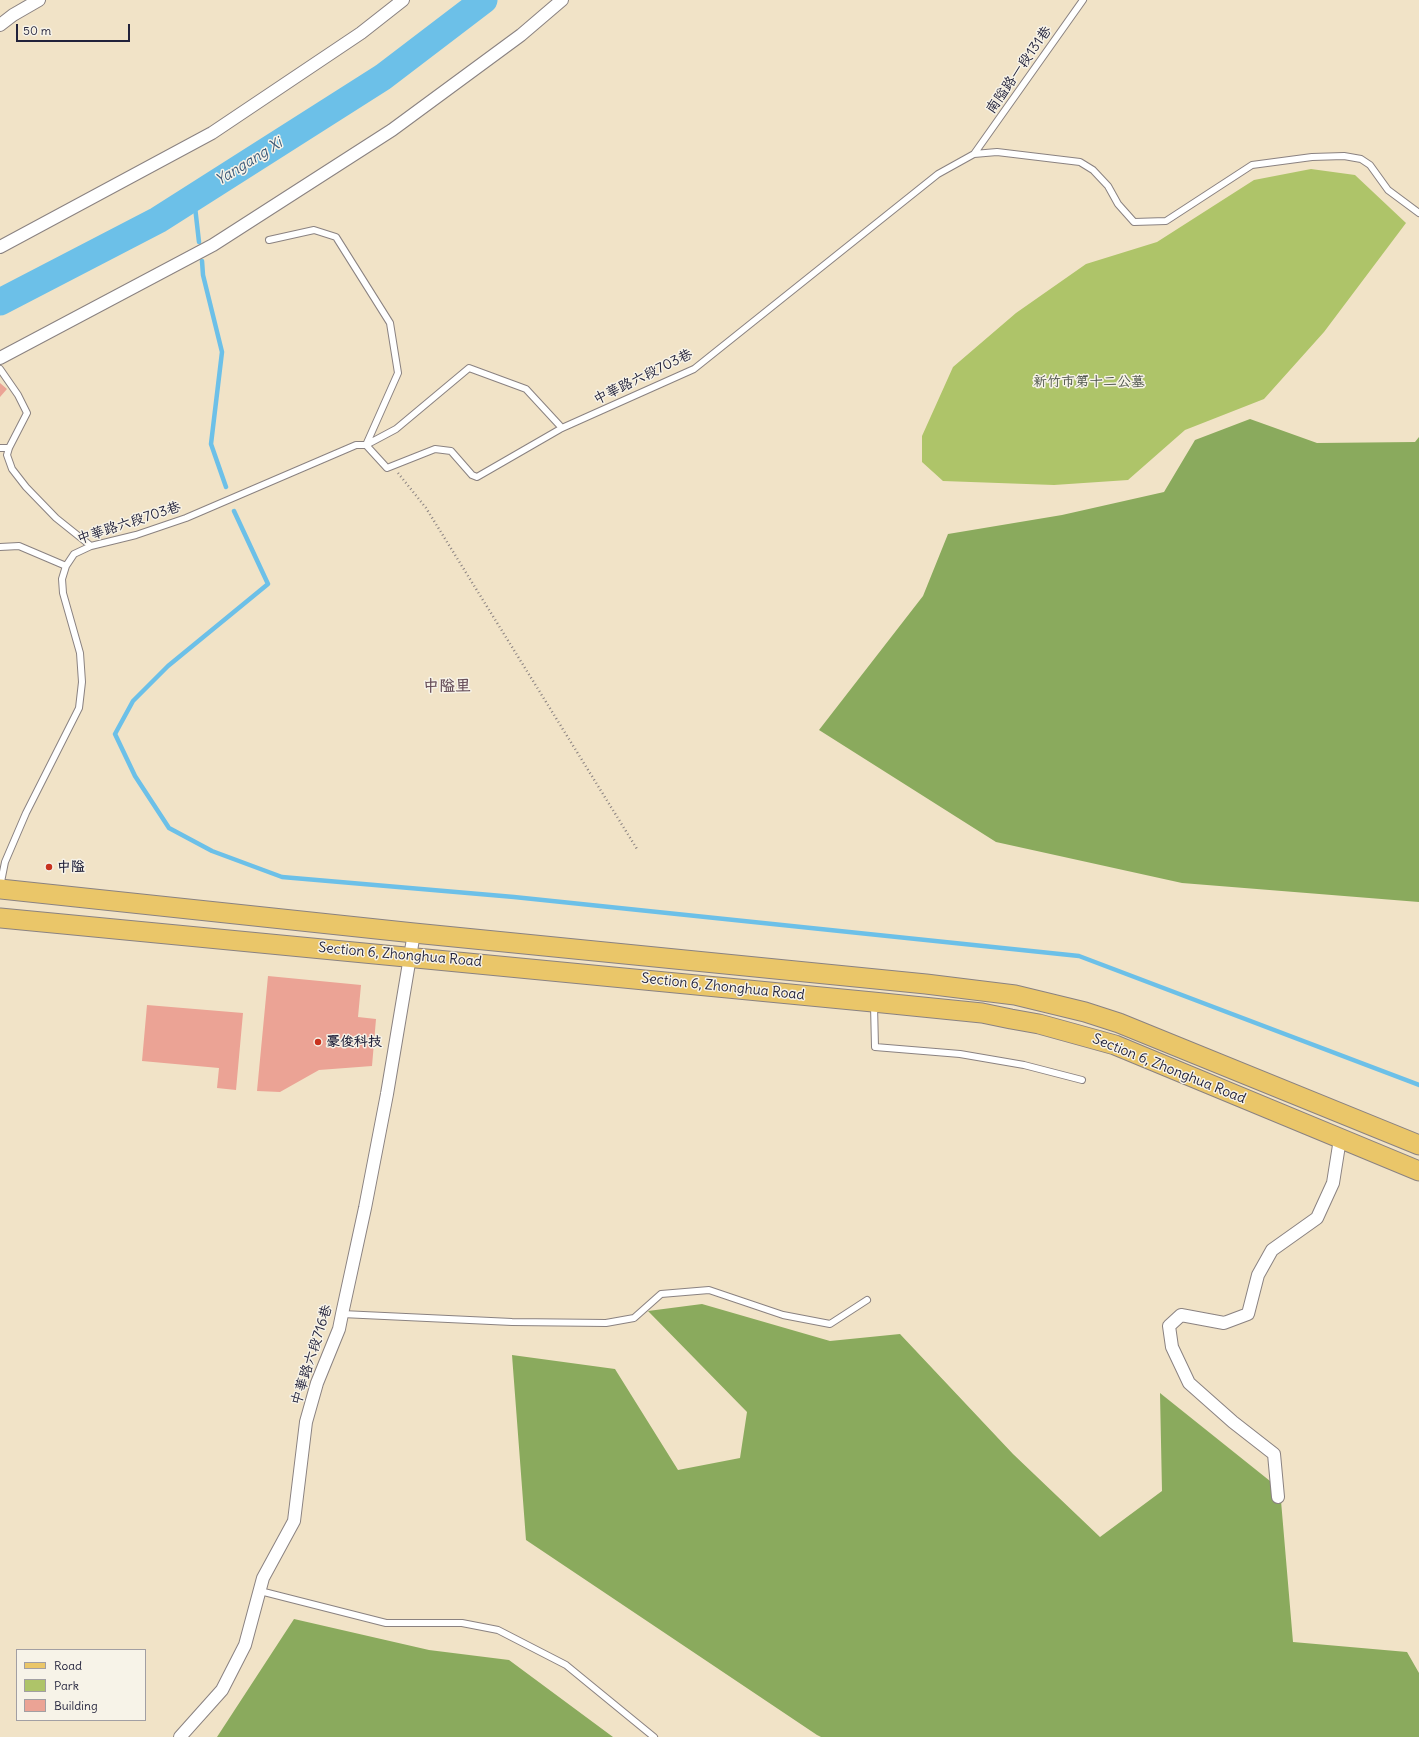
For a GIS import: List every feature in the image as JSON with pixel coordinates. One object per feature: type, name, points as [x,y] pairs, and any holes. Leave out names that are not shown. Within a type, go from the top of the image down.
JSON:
[{"type":"main road","name":"Section 6, Zhonghua Road","points":[[0,888],[414,933],[926,984],[1014,995],[1046,1001],[1085,1012],[1151,1035],[1419,1145]]},
{"type":"main road","name":"Section 6, Zhonghua Road","points":[[0,918],[410,956],[982,1013],[1038,1024],[1115,1045],[1340,1140],[1419,1171]]},
{"type":"street","points":[[0,25],[13,15],[39,0]]},
{"type":"street","points":[[0,247],[212,133],[360,33],[403,0]]},
{"type":"street","points":[[0,358],[213,244],[392,130],[521,35],[562,0]]},
{"type":"street","name":"中華路六段716巷","points":[[180,1737],[222,1690],[245,1645],[263,1578],[294,1521],[306,1422],[317,1383],[339,1329],[370,1185],[414,933]]},
{"type":"street","points":[[1278,1497],[1274,1454],[1233,1422],[1189,1383],[1172,1347],[1169,1326],[1181,1315],[1224,1323],[1248,1314],[1258,1275],[1272,1250],[1317,1218],[1333,1183],[1340,1140]]},
{"type":"lane","name":"南隘路一段131巷","points":[[974,154],[1083,0]]},
{"type":"lane","points":[[974,154],[997,152],[1080,162],[1093,170],[1108,186],[1118,204],[1134,222],[1166,221],[1252,165],[1312,157],[1344,156],[1361,159],[1370,165],[1388,190],[1419,213]]},
{"type":"lane","name":"中華路六段703巷","points":[[392,466],[435,449],[451,451],[472,475],[477,477],[562,428],[694,369],[938,174],[974,154]]},
{"type":"lane","points":[[269,240],[314,230],[336,237],[390,323],[398,373],[366,445],[387,468],[392,466]]},
{"type":"lane","name":"中華路六段703巷","points":[[66,566],[74,554],[91,546],[136,535],[186,518],[356,445],[366,445],[396,429],[469,368],[526,390],[562,428]]},
{"type":"lane","points":[[0,369],[18,395],[27,413],[9,448],[7,455],[12,468],[26,487],[56,518],[91,546]]},
{"type":"lane","points":[[0,448],[9,448]]},
{"type":"lane","points":[[0,547],[19,546],[66,566],[62,579],[63,593],[80,660],[82,682],[78,708],[26,813],[5,862],[0,888]]},
{"type":"lane","points":[[873,1002],[876,1047],[960,1054],[1024,1065],[1082,1080]]},
{"type":"lane","points":[[342,1314],[512,1322],[606,1323],[634,1318],[661,1294],[710,1290],[783,1315],[830,1324],[867,1300]]},
{"type":"lane","points":[[260,1591],[386,1623],[462,1623],[498,1630],[566,1665],[654,1737]]},
{"type":"path","points":[[392,466],[426,508],[637,849]]},
{"type":"green space","name":"新竹市第十二公墓","points":[[1311,169],[1355,175],[1406,223],[1324,332],[1264,399],[1185,430],[1128,480],[1054,485],[943,481],[922,462],[922,436],[953,367],[1016,313],[1086,264],[1157,242],[1254,180]]},
{"type":"green space","points":[[1250,419],[1317,443],[1415,442],[1419,437],[1419,902],[1182,883],[996,842],[819,730],[923,596],[948,534],[1062,515],[1164,492],[1195,440]]},
{"type":"green space","points":[[702,1304],[830,1341],[900,1334],[1013,1454],[1100,1537],[1162,1491],[1160,1393],[1280,1489],[1293,1642],[1407,1652],[1419,1673],[1419,1737],[821,1737],[817,1735],[526,1540],[512,1355],[615,1369],[678,1470],[740,1458],[747,1412],[648,1311]]},
{"type":"green space","points":[[294,1619],[429,1650],[509,1660],[613,1737],[217,1737]]},
{"type":"building","points":[[0,383],[7,389],[0,397]]},
{"type":"building","name":"豪俊科技","points":[[268,976],[361,985],[358,1017],[376,1019],[372,1066],[319,1070],[280,1092],[257,1091]]},
{"type":"building","points":[[147,1005],[243,1013],[236,1090],[217,1088],[219,1068],[142,1061]]},
{"type":"waterway","name":"Yangang Xi","points":[[0,302],[158,220],[383,77],[484,0]]},
{"type":"waterway","points":[[194,198],[199,242]]},
{"type":"waterway","points":[[202,261],[203,275],[222,352],[211,444],[226,487]]},
{"type":"waterway","points":[[234,511],[268,584],[168,666],[133,701],[115,734],[135,776],[169,828],[212,851],[282,877],[514,897],[1079,956],[1419,1085]]},
{"type":"place","name":"中隘","points":[[49,867]]},
{"type":"place","name":"豪俊科技","points":[[318,1042]]},
{"type":"district","name":"中隘里","points":[[447,686]]}]
